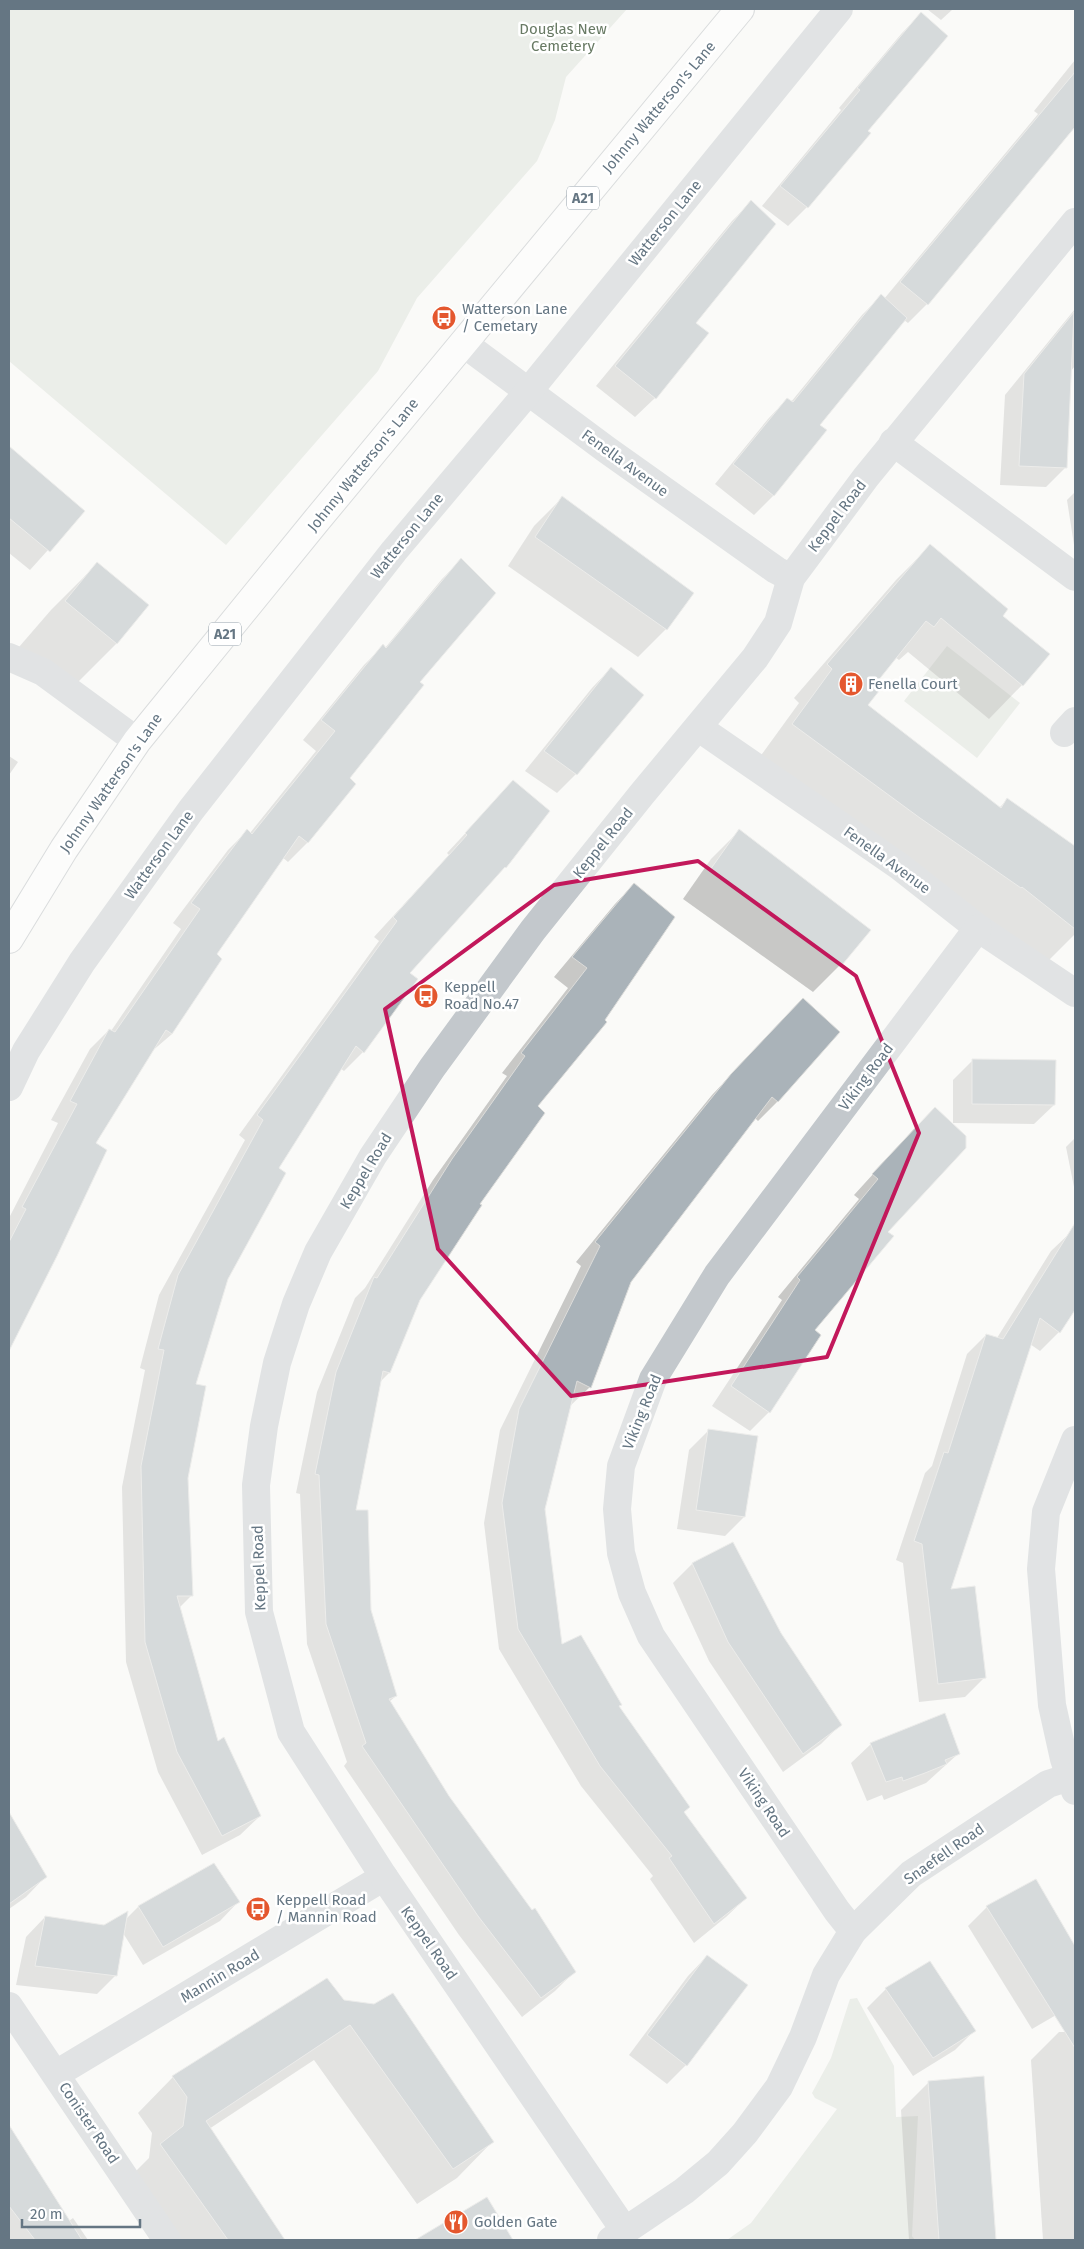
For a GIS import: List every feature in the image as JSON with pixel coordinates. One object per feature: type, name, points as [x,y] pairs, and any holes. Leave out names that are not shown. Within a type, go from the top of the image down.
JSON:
[{"type":"highway","name":"Johnny Watterson's Lane","points":[[9,939],[64,849],[137,741],[740,9]]},
{"type":"street","name":"Watterson Lane","points":[[9,1087],[26,1052],[82,962],[191,810],[394,551],[528,392],[839,9]]},
{"type":"street","name":"Keppel Road","points":[[618,2236],[291,1732],[259,1612],[256,1485],[264,1426],[276,1363],[296,1304],[318,1252],[373,1156],[432,1068],[533,930],[642,794],[755,658],[778,624],[791,578],[893,442],[1075,222]]},
{"type":"street","name":"Fenella Avenue","points":[[463,343],[528,392],[768,564],[791,578]]},
{"type":"street","points":[[893,442],[1075,577]]},
{"type":"street","points":[[9,657],[43,672],[137,741]]},
{"type":"street","name":"Fenella Avenue","points":[[698,728],[898,866],[978,928],[1075,994]]},
{"type":"street","name":"Viking Road","points":[[853,1931],[651,1636],[632,1593],[621,1553],[617,1509],[621,1466],[653,1379],[716,1275],[978,928]]},
{"type":"street","name":"Snaefell Road","points":[[618,2236],[684,2192],[712,2169],[745,2133],[779,2087],[802,2037],[826,1975],[853,1931],[911,1874],[1048,1784],[1073,1784],[1064,1759],[1052,1705],[1041,1569],[1046,1512],[1075,1440]]},
{"type":"street","name":"Mannin Road","points":[[56,2074],[384,1877]]},
{"type":"street","name":"Conister Road","points":[[9,2006],[167,2240]]},
{"type":"highlighted area","points":[[698,861],[856,976],[919,1133],[827,1357],[571,1396],[438,1249],[385,1009],[554,885]]},
{"type":"green space","name":"Douglas New Cemetery","points":[[9,9],[627,9],[566,77],[555,120],[537,161],[417,298],[378,371],[226,545],[9,361]]},
{"type":"green space","points":[[947,646],[1020,703],[977,758],[904,701]]},
{"type":"green space","points":[[857,1998],[894,2066],[896,2117],[918,2116],[912,2236],[915,2240],[727,2240],[751,2223],[837,2109],[815,2098],[812,2093],[831,2058],[850,1999]]},
{"type":"building","points":[[921,12],[948,36],[868,131],[871,133],[808,208],[780,186],[860,90],[857,88]]},
{"type":"building","points":[[1075,72],[1075,127],[928,305],[900,282]]},
{"type":"building","points":[[751,200],[776,224],[696,323],[709,333],[656,399],[615,366]]},
{"type":"building","points":[[881,294],[907,318],[820,425],[827,430],[774,496],[733,464],[787,398],[793,402]]},
{"type":"building","points":[[1074,312],[1067,468],[1019,466],[1024,374]]},
{"type":"building","points":[[9,446],[85,511],[50,552],[9,518]]},
{"type":"building","points":[[562,496],[694,593],[667,630],[535,537]]},
{"type":"building","name":"Fenella Court","points":[[930,544],[1008,609],[1003,616],[1050,654],[1023,686],[941,618],[934,627],[926,621],[877,682],[883,686],[868,705],[1001,808],[1007,798],[1075,846],[1075,929],[1022,887],[920,818],[792,724],[832,669],[827,664]]},
{"type":"building","points":[[461,558],[496,593],[420,682],[424,685],[350,778],[356,784],[308,843],[299,836],[217,954],[222,959],[172,1034],[166,1030],[96,1143],[107,1150],[57,1256],[9,1351],[9,1242],[26,1209],[22,1207],[77,1104],[70,1101],[109,1029],[115,1032],[200,909],[191,903],[247,829],[252,834],[335,731],[321,720],[383,644],[386,648]]},
{"type":"building","points":[[97,562],[149,605],[117,644],[65,601]]},
{"type":"building","points":[[611,667],[644,695],[577,775],[544,751]]},
{"type":"building","points":[[513,780],[550,811],[506,868],[410,973],[418,979],[364,1053],[356,1046],[279,1168],[286,1173],[228,1279],[196,1384],[206,1386],[188,1478],[193,1596],[177,1596],[218,1741],[224,1737],[261,1816],[222,1836],[177,1752],[145,1642],[141,1466],[164,1350],[158,1349],[178,1275],[263,1120],[257,1115],[397,921],[393,917],[467,835],[465,833]]},
{"type":"building","points":[[739,829],[871,930],[842,965],[710,870]]},
{"type":"building","points":[[634,883],[675,917],[605,1020],[607,1022],[538,1106],[545,1113],[480,1204],[482,1205],[420,1300],[390,1373],[383,1371],[356,1510],[368,1510],[371,1610],[397,1696],[389,1699],[449,1796],[532,1910],[535,1908],[576,1972],[541,1998],[478,1916],[362,1746],[366,1743],[326,1624],[319,1475],[315,1474],[336,1372],[374,1277],[377,1278],[452,1159],[525,1056],[521,1053],[587,968],[572,957]]},
{"type":"building","points":[[803,998],[840,1032],[778,1102],[772,1097],[631,1282],[591,1388],[577,1381],[545,1509],[562,1644],[581,1635],[622,1705],[619,1706],[690,1807],[684,1812],[747,1898],[714,1924],[669,1858],[672,1856],[600,1766],[518,1629],[502,1503],[519,1409],[600,1246],[595,1242],[731,1074]]},
{"type":"building","points":[[972,1059],[1056,1060],[1055,1105],[972,1104]]},
{"type":"building","points":[[935,1107],[966,1136],[966,1148],[888,1232],[894,1236],[815,1330],[821,1335],[770,1413],[731,1386],[800,1280],[797,1277],[878,1179],[872,1174]]},
{"type":"building","points":[[1075,1223],[1075,1310],[1060,1333],[1040,1318],[951,1589],[975,1586],[986,1678],[938,1684],[922,1544],[914,1541],[944,1452],[948,1453],[986,1334],[1003,1339]]},
{"type":"building","points":[[708,1429],[758,1436],[745,1517],[696,1510]]},
{"type":"building","points":[[733,1542],[781,1633],[842,1725],[803,1754],[728,1642],[692,1563]]},
{"type":"building","points":[[945,1713],[960,1754],[945,1760],[947,1764],[925,1773],[903,1781],[902,1777],[886,1782],[870,1743]]},
{"type":"building","points":[[9,1812],[47,1877],[9,1904]]},
{"type":"building","points":[[214,1863],[240,1902],[163,1947],[138,1906]]},
{"type":"building","points":[[1036,1879],[1075,1946],[1075,2048],[986,1906]]},
{"type":"building","points":[[128,1911],[117,1976],[35,1966],[45,1916],[104,1925]]},
{"type":"building","points":[[707,1955],[748,1985],[687,2066],[647,2035]]},
{"type":"building","points":[[930,1961],[976,2031],[933,2058],[885,1988]]},
{"type":"building","points":[[327,1978],[344,2000],[374,2004],[393,1993],[494,2142],[453,2169],[350,2025],[206,2121],[285,2240],[228,2240],[160,2144],[183,2126],[187,2097],[172,2076]]},
{"type":"building","points":[[984,2076],[996,2240],[939,2240],[928,2081]]},
{"type":"building","points":[[9,2125],[82,2240],[35,2240],[9,2206]]},
{"type":"building","points":[[487,2197],[513,2240],[415,2240]]},
{"type":"place","name":"Watterson Lane / Cemetary","points":[[444,318]]},
{"type":"place","name":"Fenella Court","points":[[851,684]]},
{"type":"place","name":"Keppell Road No.47","points":[[426,996]]},
{"type":"place","name":"Keppell Road / Mannin Road","points":[[258,1909]]},
{"type":"place","name":"Golden Gate","points":[[456,2222]]}]
